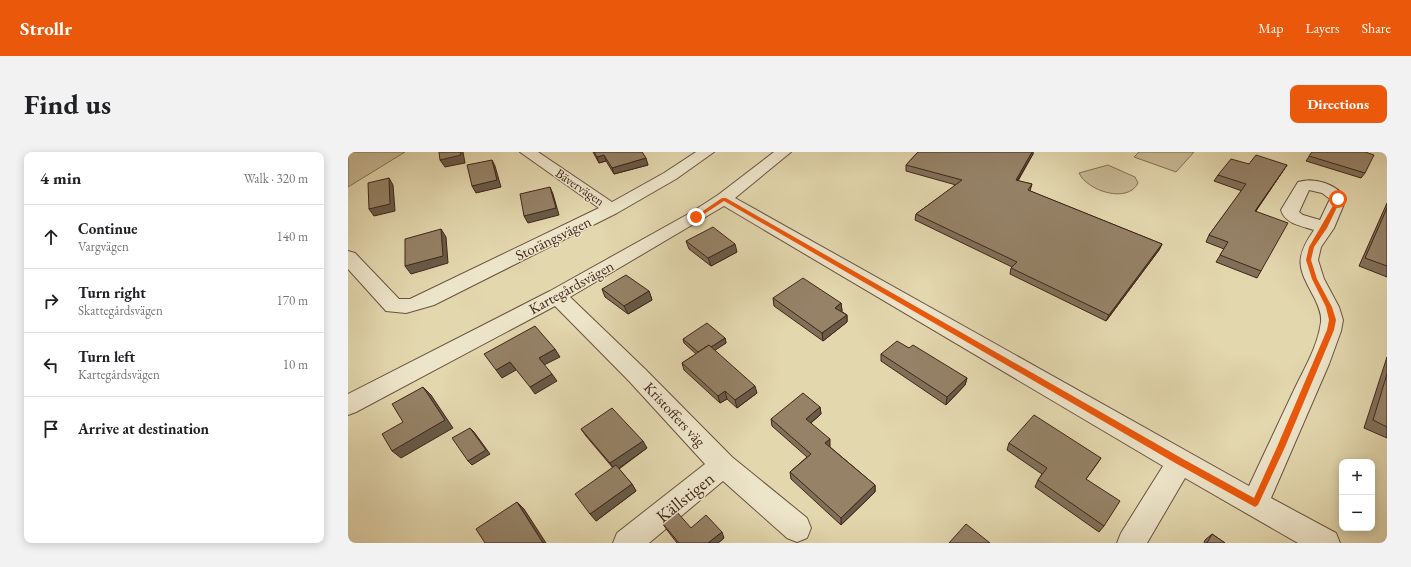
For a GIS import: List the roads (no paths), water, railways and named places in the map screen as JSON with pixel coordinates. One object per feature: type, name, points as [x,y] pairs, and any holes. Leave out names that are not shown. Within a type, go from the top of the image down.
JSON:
[{"type":"street","name":"Bävervägen","points":[[528,152],[612,209]]},
{"type":"street","name":"Storängsvägen","points":[[348,257],[393,306],[402,307],[427,300],[612,209],[670,176],[706,152]]},
{"type":"street","name":"Kartegårdsvägen","points":[[348,405],[557,296],[696,217],[724,199],[783,152]]},
{"type":"street","points":[[724,199],[1180,462],[1326,543]]},
{"type":"street","points":[[1255,503],[1287,434],[1330,330],[1332,320],[1329,307],[1314,279],[1308,260],[1312,247],[1324,228]]},
{"type":"street","name":"Kristoffers väg","points":[[557,296],[637,375],[723,465],[797,528]]},
{"type":"street","points":[[1131,543],[1180,462]]},
{"type":"street","name":"Källstigen","points":[[627,543],[723,465]]}]
